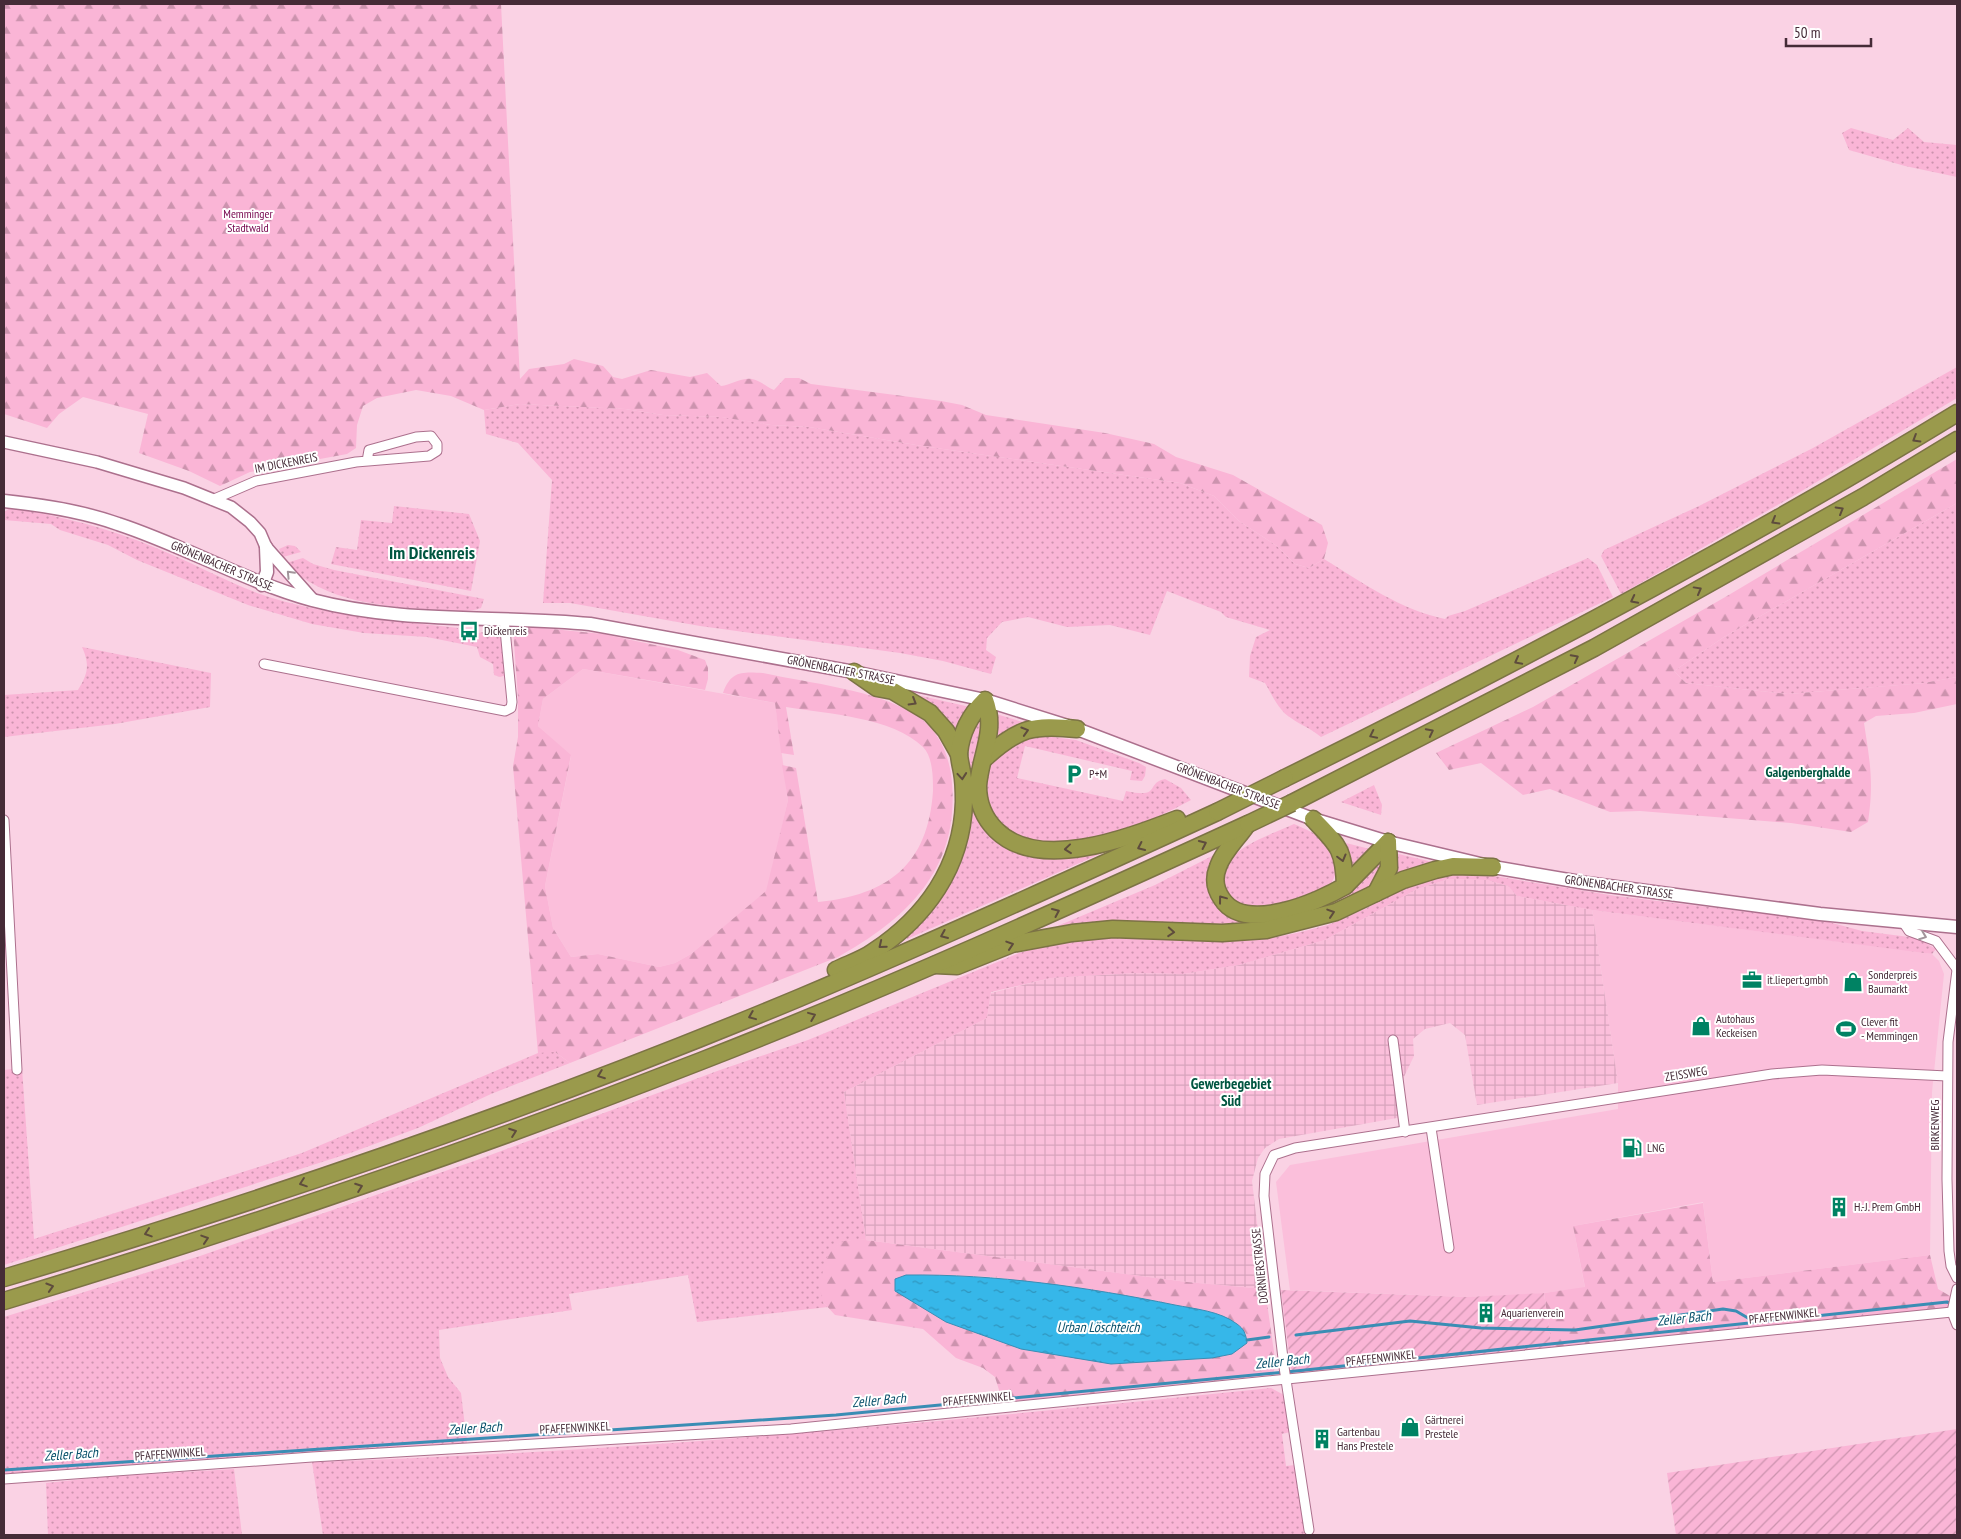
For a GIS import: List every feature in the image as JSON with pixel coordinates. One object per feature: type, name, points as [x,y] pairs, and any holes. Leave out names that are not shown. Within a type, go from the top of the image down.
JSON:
[{"type":"highway","points":[[4,1278],[279,1191],[552,1094],[797,998],[1046,891],[1217,812],[1478,682],[1643,595],[1841,484],[1957,413]]},
{"type":"highway","points":[[4,1302],[306,1206],[508,1134],[702,1061],[873,991],[1101,892],[1325,787],[1610,639],[1863,497],[1957,440]]},
{"type":"highway","points":[[797,998],[807,983],[873,953],[916,917],[939,889],[950,866],[962,822],[963,774],[959,754],[946,731],[930,713],[893,691],[877,688],[854,672]]},
{"type":"highway","points":[[959,754],[968,722],[974,710],[985,700],[990,718],[985,758],[978,786],[983,814],[1002,837],[1026,848],[1051,850],[1091,846],[1134,836],[1182,817],[1217,812]]},
{"type":"highway","points":[[985,758],[1005,739],[1019,732],[1053,726],[1077,729]]},
{"type":"highway","points":[[1313,820],[1334,841],[1342,855],[1345,886]]},
{"type":"highway","points":[[1248,824],[1218,865],[1215,876],[1216,890],[1225,904],[1235,911],[1252,915],[1290,910],[1323,899],[1345,886],[1388,842]]},
{"type":"highway","points":[[1376,893],[1389,868],[1388,842]]},
{"type":"highway","points":[[930,965],[957,966],[1012,944],[1079,932],[1113,929],[1222,933],[1266,930],[1336,912],[1376,893],[1435,870],[1453,866],[1493,867]]},
{"type":"main road","name":"GRÖNENBACHER STRASSE","points":[[4,501],[70,511],[117,523],[262,585],[313,600],[395,615],[504,618],[590,624],[854,672],[985,700],[1077,729],[1313,820],[1388,842],[1493,867],[1586,884],[1820,914],[1957,927]]},
{"type":"main road","points":[[262,585],[267,572],[266,547]]},
{"type":"street","name":"IM DICKENREIS","points":[[212,500],[256,481],[367,461],[429,456],[437,451],[438,444],[431,436],[416,437],[369,450],[367,461]]},
{"type":"street","points":[[4,442],[97,462],[184,488],[231,507],[250,522],[260,533],[266,547],[313,600]]},
{"type":"street","points":[[264,664],[505,710],[511,708],[512,702],[504,618]]},
{"type":"street","points":[[4,820],[17,1070]]},
{"type":"street","name":"BIRKENWEG","points":[[1903,922],[1909,931],[1936,941],[1957,970],[1947,1076],[1948,1226],[1951,1266],[1957,1278]]},
{"type":"street","points":[[1393,1040],[1405,1132]]},
{"type":"street","name":"ZEISSWEG","points":[[1274,1155],[1295,1148],[1718,1082],[1796,1072],[1868,1071],[1947,1076]]},
{"type":"street","points":[[1432,1128],[1449,1248]]},
{"type":"street","name":"DORNIERSTRASSE","points":[[1274,1155],[1265,1174],[1264,1196],[1284,1367],[1309,1530]]},
{"type":"street","points":[[1957,1289],[1952,1312],[1957,1325]]},
{"type":"street","name":"PFAFFENWINKEL","points":[[4,1479],[312,1457],[791,1429],[1952,1312]]},
{"type":"shaded area","points":[[583,669],[775,703],[788,800],[767,891],[691,954],[675,963],[659,967],[598,954],[571,957],[553,928],[545,886],[571,756],[538,726],[543,699]]},
{"type":"shaded area","points":[[1449,879],[1487,880],[1508,886],[1517,896],[1592,910],[1618,1083],[1477,1105],[1465,1035],[1450,1023],[1425,1029],[1413,1039],[1414,1056],[1402,1081],[1408,1116],[1279,1139],[1265,1148],[1258,1158],[1252,1181],[1265,1289],[1187,1282],[866,1240],[844,1092],[987,1018],[991,993],[1051,978],[1136,973],[1183,974],[1239,965],[1325,940],[1417,889]]},
{"type":"shaded area","points":[[1592,910],[1906,950],[1932,954],[1939,961],[1944,974],[1932,1092],[1930,1255],[1713,1282],[1703,1202],[1573,1226],[1585,1288],[1526,1295],[1467,1297],[1290,1290],[1276,1182],[1290,1165],[1618,1109],[1618,1083]]},
{"type":"green space","name":"Memminger Stadtwald","points":[[4,4],[501,4],[520,379],[529,369],[564,364],[574,359],[603,366],[613,377],[622,379],[651,370],[690,377],[707,373],[721,386],[740,380],[752,379],[774,390],[785,378],[799,378],[811,384],[941,401],[962,405],[986,415],[1105,433],[1154,444],[1176,457],[1233,475],[1322,525],[1328,543],[1324,559],[1309,568],[1295,564],[1277,546],[1239,521],[1214,496],[1180,483],[922,446],[809,427],[771,425],[721,417],[663,415],[625,409],[520,404],[484,410],[451,396],[416,390],[377,398],[363,406],[357,425],[356,448],[347,454],[250,472],[220,486],[189,471],[139,453],[148,414],[83,397],[59,414],[47,428],[4,414]]},
{"type":"green space","points":[[1851,128],[1893,140],[1908,128],[1924,142],[1957,145],[1957,177],[1905,166],[1849,150],[1842,133]]},
{"type":"green space","points":[[1957,367],[1957,398],[1795,495],[1621,594],[1601,556],[1604,550],[1699,506],[1813,448]]},
{"type":"green space","points":[[520,404],[625,409],[663,415],[722,417],[771,425],[809,427],[922,446],[1180,483],[1214,496],[1239,521],[1277,546],[1295,564],[1309,568],[1324,559],[1398,602],[1429,615],[1445,619],[1448,616],[1465,611],[1588,558],[1597,565],[1613,597],[1321,737],[1287,715],[1276,702],[1265,683],[1249,677],[1250,656],[1256,637],[1270,630],[1226,617],[1221,612],[1167,591],[1150,635],[1110,625],[1067,627],[1028,617],[1002,622],[987,638],[986,650],[996,657],[991,674],[943,661],[900,653],[700,626],[570,603],[543,603],[552,480],[518,443],[486,434],[484,410]]},
{"type":"green space","points":[[1957,459],[1957,503],[1724,637],[1674,671],[1686,683],[1788,694],[1924,683],[1957,677],[1957,704],[1914,713],[1876,716],[1864,723],[1870,772],[1870,808],[1868,822],[1851,832],[1791,823],[1640,811],[1610,812],[1550,789],[1523,795],[1481,763],[1449,770],[1436,753],[1533,707],[1727,596]]},
{"type":"green space","points":[[1957,503],[1957,677],[1925,683],[1788,694],[1686,683],[1674,671],[1724,637]]},
{"type":"green space","points":[[394,506],[469,514],[480,541],[471,591],[331,564],[336,547],[357,550],[361,520],[392,523]]},
{"type":"green space","points":[[10,508],[66,519],[121,534],[169,553],[247,589],[284,601],[358,616],[458,628],[459,634],[474,634],[497,629],[503,644],[506,675],[500,677],[494,675],[493,664],[480,657],[477,647],[427,637],[364,633],[312,624],[248,605],[137,560],[108,545],[60,530],[51,524],[4,520],[4,512]]},
{"type":"green space","points":[[288,545],[295,546],[301,552],[283,557],[279,549]]},
{"type":"green space","points":[[303,558],[313,564],[334,570],[484,599],[481,608],[466,611],[399,607],[357,600],[337,595],[318,587],[286,563]]},
{"type":"green space","points":[[522,626],[603,634],[678,650],[705,660],[708,668],[705,690],[583,669],[543,699],[538,726],[571,755],[545,886],[553,928],[571,957],[598,954],[659,967],[675,963],[691,954],[766,891],[788,800],[782,765],[796,768],[818,902],[865,892],[884,883],[900,872],[913,857],[923,839],[933,791],[931,762],[923,747],[910,737],[877,723],[859,718],[786,707],[794,755],[781,753],[775,703],[723,693],[733,677],[743,673],[763,673],[863,693],[900,706],[916,715],[931,728],[942,744],[949,763],[952,783],[952,814],[947,841],[937,866],[924,888],[907,907],[886,925],[838,957],[570,1063],[555,1052],[538,1053],[513,766],[518,737],[518,698],[513,629]]},
{"type":"green space","points":[[82,647],[211,673],[210,707],[115,724],[4,737],[4,695],[78,690],[87,669]]},
{"type":"green space","points":[[917,695],[970,707],[957,736],[939,712]]},
{"type":"green space","points":[[982,714],[986,830],[1012,849],[1040,857],[1069,856],[1100,850],[1102,853],[907,939],[905,936],[914,929],[970,803],[969,742],[973,728]]},
{"type":"green space","points":[[996,714],[1026,723],[1009,728],[993,741]]},
{"type":"green space","points":[[1038,735],[1076,740],[1139,763],[1146,767],[1145,776],[1142,781],[1130,780],[1132,771],[1025,746],[1017,778],[1123,801],[1126,791],[1137,793],[1149,792],[1159,781],[1165,779],[1181,788],[1191,800],[1146,822],[1083,840],[1046,844],[1028,841],[1015,836],[994,818],[988,806],[985,793],[986,779],[991,764],[1004,748],[1009,744]]},
{"type":"green space","points":[[1374,785],[1382,805],[1381,815],[1341,802]]},
{"type":"green space","points":[[1294,824],[1318,836],[1330,847],[1336,861],[1335,875],[1332,882],[1321,893],[1314,896],[1278,905],[1252,907],[1235,904],[1227,896],[1222,886],[1222,874],[1226,864],[1246,846]]},
{"type":"green space","points":[[1346,843],[1370,849],[1352,871],[1352,862]]},
{"type":"green space","points":[[1394,853],[1437,863],[1388,881]]},
{"type":"green space","points":[[1216,854],[1210,883],[1211,897],[1217,907],[1226,915],[1242,921],[1288,916],[1324,906],[1345,893],[1379,857],[1384,865],[1372,885],[1363,892],[1329,908],[1250,926],[1048,930],[1155,885]]},
{"type":"green space","points":[[1450,873],[1494,876],[1616,896],[1825,921],[1862,931],[1917,938],[1936,949],[1932,954],[1592,910],[1517,896],[1508,886],[1487,880],[1449,879],[1417,889],[1325,940],[1239,965],[1183,974],[1136,973],[1051,978],[991,992],[987,1018],[844,1092],[866,1240],[851,1240],[840,1243],[828,1257],[825,1266],[823,1302],[828,1307],[697,1322],[688,1275],[569,1294],[572,1310],[439,1330],[440,1358],[448,1377],[461,1393],[467,1443],[4,1474],[4,1317],[200,1256],[477,1160],[720,1070],[808,1040],[1019,953],[1063,940],[1106,937],[1222,941],[1259,940],[1297,933],[1328,925],[1365,909],[1407,886]]},
{"type":"green space","points":[[555,1052],[570,1063],[491,1094],[418,1128],[353,1152],[4,1265],[4,1070],[22,1068],[34,1239],[302,1153],[538,1053]]},
{"type":"green space","points":[[1703,1203],[1713,1282],[1930,1255],[1938,1289],[1957,1300],[1957,1312],[1552,1350],[1544,1293],[1585,1287],[1573,1226]]},
{"type":"green space","points":[[858,1239],[1187,1282],[1265,1289],[1275,1359],[1274,1371],[1270,1375],[1003,1403],[995,1377],[983,1368],[956,1358],[923,1329],[835,1315],[823,1302],[819,1286],[826,1260],[832,1247],[844,1241]],"holes":[[[934,1275],[993,1277],[1156,1301],[1223,1316],[1246,1333],[1247,1343],[1021,1349],[946,1322],[896,1291]]]},
{"type":"green space","points":[[1281,1290],[1467,1297],[1544,1293],[1552,1350],[1300,1374],[1291,1369]]},
{"type":"green space","points":[[1271,1388],[1284,1395],[1290,1432],[1282,1434],[1286,1466],[1295,1465],[1306,1535],[323,1535],[312,1462],[552,1451],[792,1434]]},
{"type":"green space","points":[[1957,1429],[1957,1535],[1676,1535],[1667,1473]]},
{"type":"green space","points":[[234,1469],[242,1535],[48,1535],[46,1483],[103,1477]]},
{"type":"water","name":"Urban Löschteich","points":[[906,1275],[1007,1279],[1075,1287],[1199,1309],[1223,1316],[1237,1324],[1244,1332],[1247,1343],[1232,1354],[1212,1358],[1111,1364],[1021,1349],[946,1322],[895,1291],[895,1279]]},
{"type":"waterway","name":"Zeller Bach","points":[[4,1470],[836,1415],[1296,1371],[1947,1302],[1952,1304]]},
{"type":"waterway","name":"Zeller Bach","points":[[1296,1335],[1410,1321],[1481,1328],[1575,1330],[1723,1309],[1736,1311],[1753,1321]]},
{"type":"waterway","name":"Zeller Bach","points":[[1247,1340],[1269,1337]]},
{"type":"place","name":"Dickenreis","points":[[469,631]]},
{"type":"place","name":"P+M","points":[[1074,774]]},
{"type":"place","name":"it.liepert.gmbh","points":[[1752,980]]},
{"type":"place","name":"Sonderpreis Baumarkt","points":[[1853,982]]},
{"type":"place","name":"Autohaus Keckeisen","points":[[1701,1026]]},
{"type":"place","name":"Clever fit - Memmingen","points":[[1846,1029]]},
{"type":"place","name":"LNG","points":[[1632,1148]]},
{"type":"place","name":"H.-J. Prem GmbH","points":[[1839,1207]]},
{"type":"place","name":"Aquarienverein","points":[[1486,1313]]},
{"type":"place","name":"Gärtnerei Prestele","points":[[1410,1427]]},
{"type":"place","name":"Gartenbau Hans Prestele","points":[[1322,1439]]},
{"type":"district","name":"Im Dickenreis","points":[[432,553]]},
{"type":"district","name":"Galgenberghalde","points":[[1808,772]]},
{"type":"district","name":"Gewerbegebiet Süd","points":[[1231,1092]]}]
